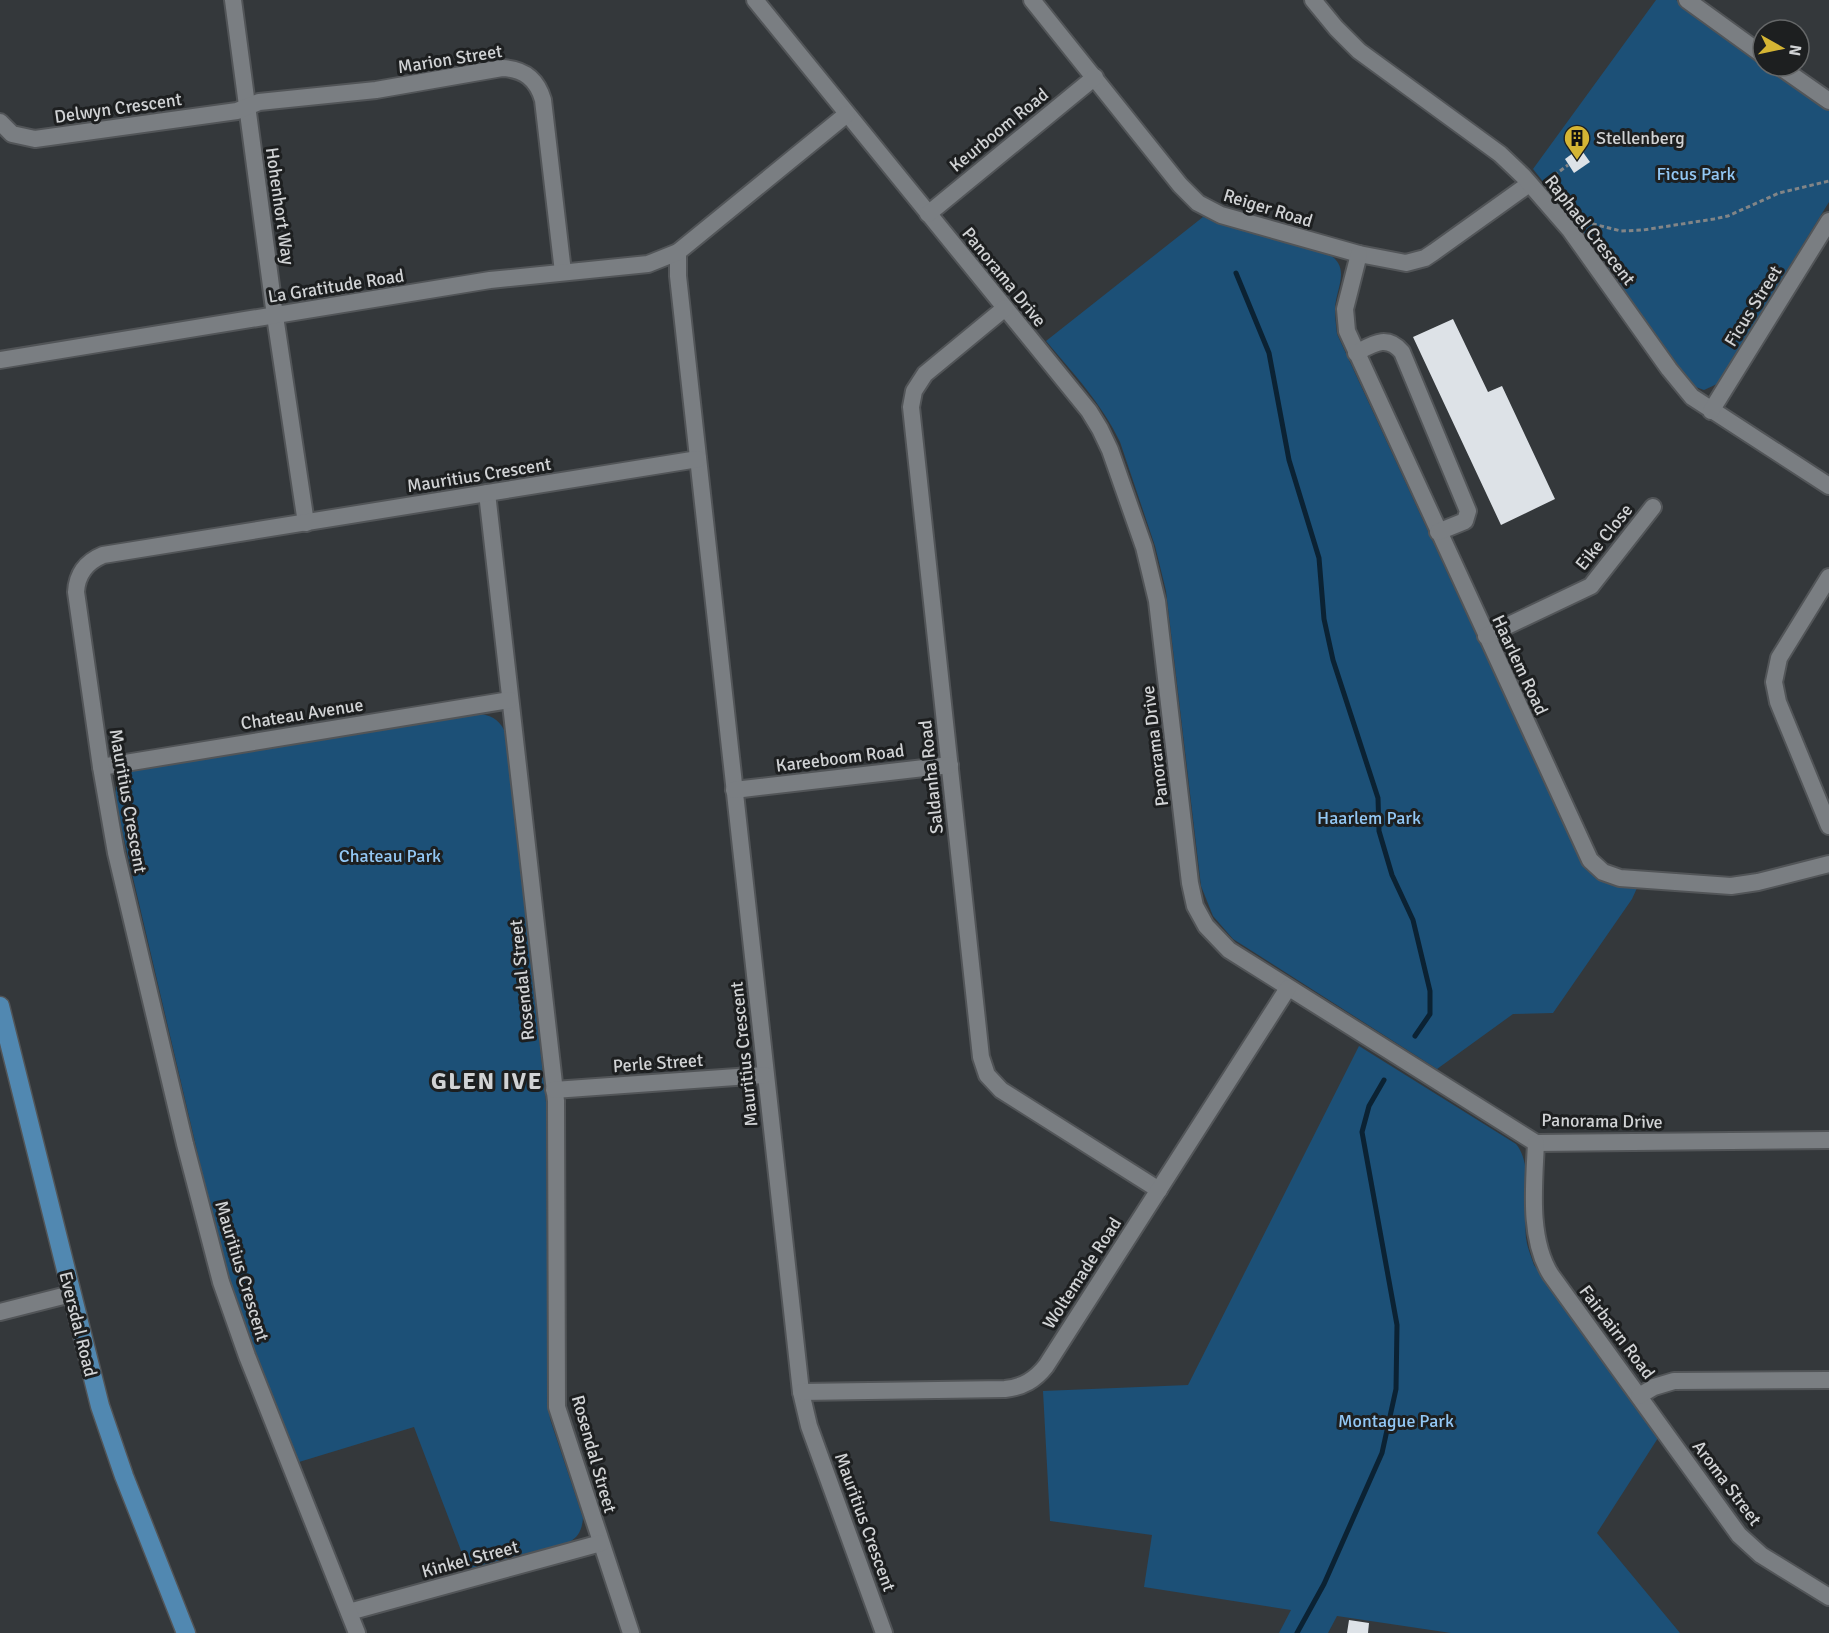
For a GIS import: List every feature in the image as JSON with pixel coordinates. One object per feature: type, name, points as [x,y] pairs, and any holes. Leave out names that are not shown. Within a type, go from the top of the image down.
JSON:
[{"type":"main road","name":"Eversdal Road","points":[[0,1006],[108,1433],[186,1633]]},
{"type":"street","name":"Hohenhort Way","points":[[233,0],[275,316],[306,523]]},
{"type":"street","name":"Panorama Drive","points":[[755,0],[1089,411],[1101,429],[1144,547],[1157,601],[1190,883],[1195,906],[1206,926],[1220,943],[1536,1143],[1829,1140]]},
{"type":"street","name":"Reiger Road","points":[[1032,0],[1179,185],[1208,210],[1359,255],[1397,263],[1414,262],[1425,258],[1532,187]]},
{"type":"street","name":"Raphael Crescent","points":[[1313,0],[1359,51],[1500,154],[1532,187],[1560,219],[1692,397],[1829,486]]},
{"type":"street","points":[[1687,0],[1751,46]]},
{"type":"street","name":"Marion Street","points":[[247,107],[259,102],[376,90],[502,68],[521,71],[536,83],[543,100],[563,272]]},
{"type":"street","name":"Keurboom Road","points":[[928,214],[1095,77]]},
{"type":"street","points":[[1796,78],[1829,101]]},
{"type":"street","name":"Delwyn Crescent","points":[[0,122],[12,134],[35,139],[237,111],[247,107]]},
{"type":"street","points":[[678,252],[847,114]]},
{"type":"street","name":"Ficus Street","points":[[1711,411],[1829,221]]},
{"type":"street","name":"La Gratitude Road","points":[[0,360],[490,280],[648,264],[678,252]]},
{"type":"street","name":"Mauritius Crescent","points":[[678,252],[678,276],[801,1392],[809,1426],[884,1633]]},
{"type":"street","name":"Haarlem Road","points":[[1359,255],[1345,309],[1347,331],[1585,852],[1603,872],[1620,878],[1731,886],[1758,882],[1829,864]]},
{"type":"street","name":"Saldanha Road","points":[[1005,308],[925,374],[918,382],[911,407],[981,1057],[987,1075],[1001,1090],[1158,1190]]},
{"type":"street","points":[[1356,352],[1384,341],[1391,343],[1402,352],[1468,511],[1465,521],[1438,532]]},
{"type":"street","name":"Mauritius Crescent","points":[[357,1633],[247,1356],[221,1282],[185,1144],[116,854],[101,766],[76,585],[82,570],[94,559],[103,555],[698,459]]},
{"type":"street","name":"Rosendal Street","points":[[487,493],[556,1101],[557,1407],[631,1633]]},
{"type":"street","name":"Eike Close","points":[[1486,636],[1591,586],[1653,507]]},
{"type":"street","points":[[1829,578],[1782,652],[1775,670],[1774,682],[1778,702],[1829,826]]},
{"type":"street","name":"Chateau Avenue","points":[[101,766],[510,700]]},
{"type":"street","name":"Kareeboom Road","points":[[734,790],[950,765]]},
{"type":"street","name":"Woltemade Road","points":[[801,1392],[1005,1389],[1021,1386],[1035,1378],[1046,1366],[1288,988]]},
{"type":"street","name":"Perle Street","points":[[554,1090],[765,1076]]},
{"type":"street","name":"Fairbairn Road","points":[[1536,1143],[1535,1225],[1542,1259],[1551,1275],[1639,1396],[1654,1387],[1674,1381],[1829,1380]]},
{"type":"street","points":[[0,1312],[71,1294]]},
{"type":"street","name":"Aroma Street","points":[[1639,1396],[1739,1535],[1761,1555],[1829,1597]]},
{"type":"street","name":"Kinkel Street","points":[[349,1612],[601,1543]]},
{"type":"path","points":[[1532,187],[1568,165]]},
{"type":"path","points":[[1560,219],[1571,218],[1621,231],[1642,230],[1728,216],[1779,193],[1829,181]]},
{"type":"green space","name":"Ficus Park","points":[[1656,0],[1676,0],[1751,53],[1751,78],[1785,78],[1829,110],[1829,202],[1717,384],[1704,390],[1693,386],[1565,209],[1533,169]]},
{"type":"green space","name":"Haarlem Park","points":[[1203,217],[1325,252],[1339,264],[1341,278],[1335,309],[1337,334],[1579,858],[1584,866],[1597,877],[1619,885],[1637,888],[1632,899],[1553,1013],[1513,1014],[1437,1069],[1233,939],[1213,916],[1201,886],[1166,591],[1155,546],[1120,442],[1113,428],[1086,389],[1046,341]]},
{"type":"green space","name":"Chateau Park","points":[[481,714],[497,720],[506,734],[546,1102],[550,1419],[583,1518],[579,1532],[569,1542],[468,1569],[414,1427],[299,1462],[245,1327],[222,1257],[115,795],[117,785],[123,777],[137,769]]},
{"type":"green space","name":"Montague Park","points":[[1359,1046],[1516,1144],[1521,1153],[1525,1164],[1527,1189],[1526,1238],[1534,1265],[1658,1438],[1597,1533],[1680,1633],[1451,1633],[1337,1616],[1328,1633],[1279,1633],[1291,1610],[1144,1587],[1152,1535],[1050,1521],[1043,1391],[1188,1385]]},
{"type":"building","name":"Stellenberg","points":[[1580,148],[1590,162],[1574,173],[1565,159]]},
{"type":"building","points":[[1453,319],[1488,392],[1502,386],[1555,499],[1501,525],[1413,337]]},
{"type":"building","points":[[1349,1620],[1369,1623],[1368,1633],[1347,1633]]},
{"type":"waterway","points":[[1236,273],[1269,353],[1289,460],[1319,558],[1324,619],[1333,660],[1378,798],[1379,831],[1392,875],[1413,920],[1430,991],[1430,1014],[1415,1036]]},
{"type":"waterway","points":[[1297,1633],[1324,1584],[1382,1453],[1396,1389],[1397,1325],[1362,1132],[1369,1106],[1384,1080]]},
{"type":"place","name":"Stellenberg","points":[[1577,161]]},
{"type":"district","name":"GLEN IVE","points":[[487,1081]]}]
